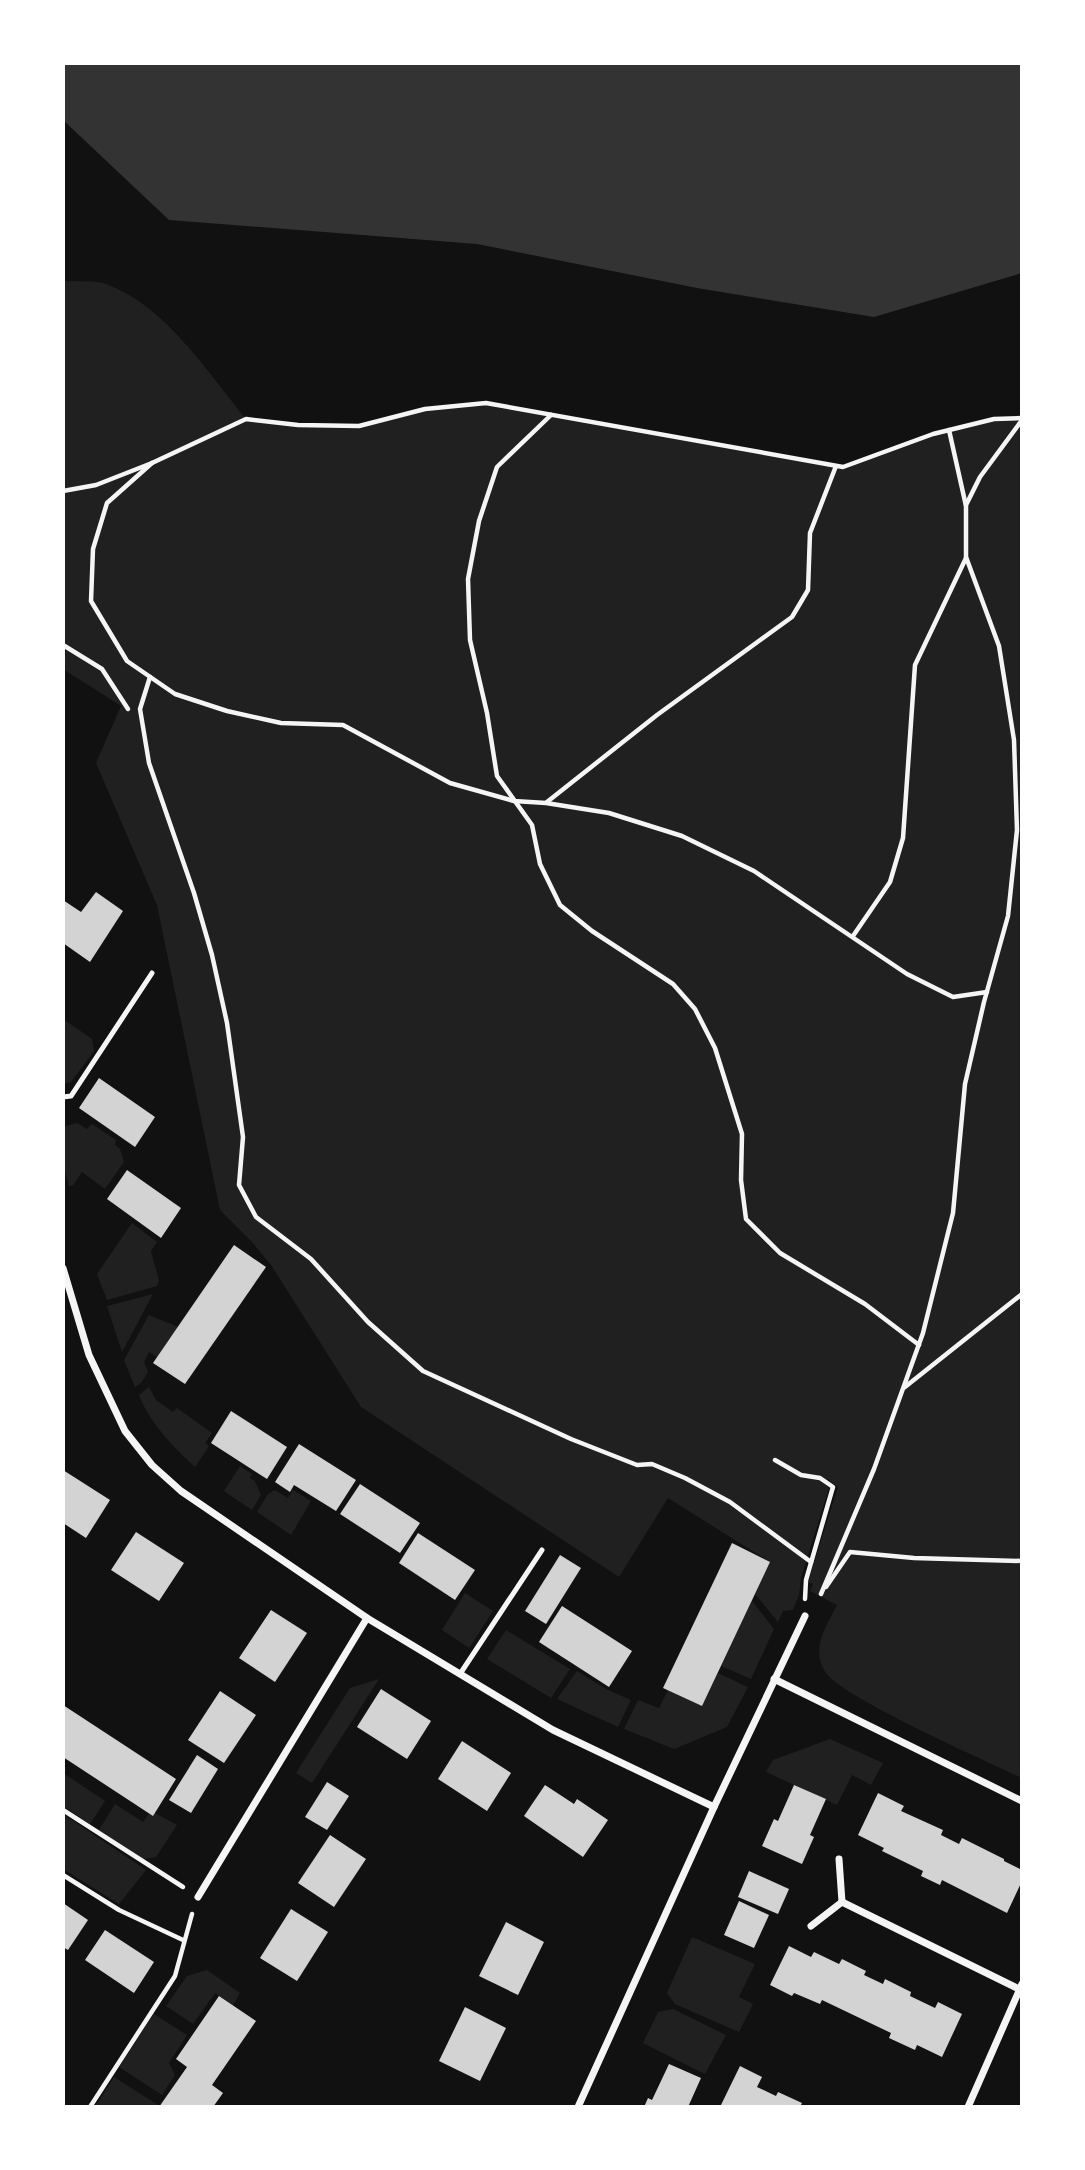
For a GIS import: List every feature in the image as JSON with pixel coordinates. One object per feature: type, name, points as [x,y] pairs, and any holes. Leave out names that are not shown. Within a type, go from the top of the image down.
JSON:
[{"type":"street","points":[[63,1268],[89,1355],[125,1431],[152,1465],[181,1491],[367,1618],[553,1730],[714,1807]]},
{"type":"street","points":[[578,2107],[714,1807],[805,1616]]},
{"type":"street","points":[[198,1896],[367,1618]]},
{"type":"street","points":[[774,1679],[1022,1801]]},
{"type":"street","points":[[839,1859],[842,1902]]},
{"type":"street","points":[[810,1926],[842,1902]]},
{"type":"street","points":[[842,1902],[1021,1987],[968,2107]]},
{"type":"lane","points":[[63,1097],[71,1096],[152,972]]},
{"type":"lane","points":[[460,1674],[542,1550]]},
{"type":"path","points":[[63,491],[96,485],[152,463],[246,419],[298,425],[359,426],[425,409],[486,403],[836,467],[843,467],[949,430],[994,419],[1022,419]]},
{"type":"path","points":[[551,415],[497,467],[479,521],[467,579],[470,640],[487,713],[497,776],[532,825],[540,864],[560,905],[592,931],[673,984],[695,1009],[715,1048],[742,1134],[741,1180],[746,1219],[780,1253],[865,1304],[919,1345]]},
{"type":"path","points":[[966,506],[980,477],[1022,419]]},
{"type":"path","points":[[821,1594],[874,1469],[919,1345],[953,1213],[965,1084],[1008,916],[1019,789],[1014,740],[999,646],[966,557],[966,506],[949,430]]},
{"type":"path","points":[[152,463],[107,503],[93,549],[91,601],[127,661],[175,694],[227,711],[281,723],[343,725],[450,783],[514,801],[609,813],[682,836],[754,871],[907,974],[953,997],[987,992]]},
{"type":"path","points":[[546,803],[657,715],[792,617],[808,590],[810,533],[836,467]]},
{"type":"path","points":[[853,936],[890,882],[903,838],[915,665],[966,557]]},
{"type":"path","points":[[63,645],[102,669],[128,709]]},
{"type":"path","points":[[150,677],[140,709],[149,763],[194,893],[212,956],[227,1024],[242,1125],[239,1185],[256,1217],[311,1259],[368,1322],[423,1371],[571,1439],[637,1465],[652,1464],[685,1478],[730,1502],[811,1562]]},
{"type":"path","points":[[903,1389],[1022,1294]]},
{"type":"path","points":[[775,1460],[801,1475],[820,1478],[833,1486],[806,1580],[805,1616]]},
{"type":"path","points":[[805,1616],[850,1552],[914,1558],[1022,1561]]},
{"type":"path","points":[[63,1810],[198,1896],[183,1940],[175,1976],[90,2107]]},
{"type":"path","points":[[63,1875],[119,1910],[183,1940]]},
{"type":"shaded area","points":[[63,63],[1022,63],[1022,273],[874,317],[697,288],[477,244],[169,220],[63,120]]},
{"type":"shaded area","points":[[63,281],[106,284],[147,307],[184,342],[246,419],[298,425],[359,426],[425,409],[486,403],[843,467],[933,434],[994,419],[1022,418],[1022,1778],[883,1711],[835,1681],[824,1670],[820,1661],[820,1645],[837,1605],[810,1591],[813,1584],[808,1582],[838,1487],[827,1479],[824,1484],[829,1488],[801,1578],[799,1595],[793,1610],[783,1611],[778,1622],[755,1594],[770,1562],[668,1498],[619,1577],[361,1407],[271,1265],[220,1210],[157,905],[96,763],[121,706],[63,669]]},
{"type":"shaded area","points":[[63,1019],[92,1039],[94,1051],[71,1082],[63,1084]]},
{"type":"shaded area","points":[[77,1123],[87,1129],[92,1124],[116,1140],[115,1145],[120,1149],[124,1162],[105,1189],[82,1172],[73,1185],[69,1186],[63,1164],[63,1127]]},
{"type":"shaded area","points":[[132,1223],[157,1242],[151,1251],[159,1281],[157,1286],[107,1300],[97,1274]]},
{"type":"shaded area","points":[[153,1294],[122,1352],[107,1306]]},
{"type":"shaded area","points":[[149,1315],[178,1327],[157,1357],[149,1352],[144,1362],[148,1372],[135,1387],[124,1360]]},
{"type":"shaded area","points":[[149,1387],[156,1400],[173,1412],[177,1408],[212,1433],[205,1443],[209,1446],[195,1467],[171,1443],[143,1405],[139,1395]]},
{"type":"shaded area","points":[[240,1466],[252,1474],[250,1478],[255,1481],[261,1495],[252,1510],[224,1491]]},
{"type":"shaded area","points":[[275,1490],[288,1498],[293,1490],[311,1501],[291,1535],[257,1512],[268,1494]]},
{"type":"shaded area","points":[[465,1593],[493,1611],[469,1648],[442,1630]]},
{"type":"shaded area","points":[[752,1601],[774,1629],[751,1679],[721,1666]]},
{"type":"shaded area","points":[[506,1630],[570,1669],[551,1698],[487,1659]]},
{"type":"shaded area","points":[[577,1671],[606,1689],[631,1700],[618,1727],[557,1699]]},
{"type":"shaded area","points":[[718,1673],[748,1687],[727,1727],[674,1749],[624,1729],[638,1700],[659,1708],[668,1690],[702,1706]]},
{"type":"shaded area","points":[[379,1679],[312,1783],[296,1773],[350,1688]]},
{"type":"shaded area","points":[[830,1739],[883,1763],[871,1785],[852,1775],[837,1805],[766,1772],[773,1760]]},
{"type":"shaded area","points":[[63,1773],[105,1801],[90,1824],[63,1806]]},
{"type":"shaded area","points":[[115,1804],[143,1822],[151,1811],[177,1825],[156,1857],[143,1859],[99,1830]]},
{"type":"shaded area","points":[[63,1814],[146,1870],[119,1904],[63,1869]]},
{"type":"shaded area","points":[[692,1937],[755,1964],[739,1997],[753,2004],[739,2032],[675,2004],[667,1993]]},
{"type":"shaded area","points":[[207,1970],[240,1993],[233,2005],[215,1993],[193,2024],[166,2006],[187,1976]]},
{"type":"shaded area","points":[[673,2009],[726,2035],[705,2074],[643,2043],[658,2012]]},
{"type":"shaded area","points":[[154,2014],[187,2035],[169,2063],[175,2075],[162,2095],[119,2067]]},
{"type":"shaded area","points":[[114,2077],[158,2105],[95,2107]]},
{"type":"building","points":[[96,892],[123,911],[90,962],[63,943],[63,900],[81,912]]},
{"type":"building","points":[[99,1078],[155,1117],[135,1147],[79,1108]]},
{"type":"building","points":[[127,1170],[181,1208],[161,1238],[107,1199]]},
{"type":"building","points":[[234,1245],[266,1267],[185,1384],[153,1363]]},
{"type":"building","points":[[231,1411],[287,1447],[267,1479],[211,1443]]},
{"type":"building","points":[[299,1444],[356,1480],[336,1511],[294,1485],[290,1492],[275,1482]]},
{"type":"building","points":[[63,1470],[110,1500],[86,1538],[63,1523]]},
{"type":"building","points":[[360,1484],[420,1523],[400,1553],[340,1514]]},
{"type":"building","points":[[136,1532],[184,1563],[159,1601],[111,1570]]},
{"type":"building","points":[[418,1533],[475,1570],[455,1600],[399,1563]]},
{"type":"building","points":[[732,1543],[770,1562],[702,1706],[663,1688]]},
{"type":"building","points":[[560,1555],[581,1568],[546,1624],[525,1611]]},
{"type":"building","points":[[562,1606],[632,1651],[609,1687],[539,1642]]},
{"type":"building","points":[[271,1610],[307,1633],[275,1682],[239,1658]]},
{"type":"building","points":[[381,1689],[431,1721],[407,1759],[357,1727]]},
{"type":"building","points":[[220,1691],[256,1715],[224,1763],[188,1740]]},
{"type":"building","points":[[63,1705],[176,1779],[153,1816],[63,1757]]},
{"type":"building","points":[[462,1741],[511,1773],[487,1811],[438,1779]]},
{"type":"building","points":[[197,1755],[218,1769],[191,1813],[169,1800]]},
{"type":"building","points":[[327,1782],[349,1796],[327,1830],[305,1817]]},
{"type":"building","points":[[545,1785],[574,1804],[577,1799],[608,1820],[583,1857],[524,1816]]},
{"type":"building","points":[[794,1785],[826,1799],[810,1835],[814,1837],[802,1864],[762,1846],[774,1819],[778,1821]]},
{"type":"building","points":[[878,1793],[904,1806],[901,1811],[943,1830],[941,1835],[959,1844],[962,1838],[1022,1870],[1022,1881],[1007,1913],[942,1880],[940,1885],[921,1876],[923,1871],[882,1851],[884,1848],[858,1835]]},
{"type":"building","points":[[330,1835],[366,1859],[334,1907],[298,1883]]},
{"type":"building","points":[[749,1871],[789,1889],[778,1914],[738,1897]]},
{"type":"building","points":[[739,1901],[769,1915],[754,1948],[724,1935]]},
{"type":"building","points":[[63,1903],[88,1920],[68,1950],[63,1947]]},
{"type":"building","points":[[291,1909],[328,1932],[297,1981],[260,1958]]},
{"type":"building","points":[[506,1922],[544,1942],[518,1995],[479,1976]]},
{"type":"building","points":[[105,1930],[154,1962],[134,1993],[85,1960]]},
{"type":"building","points":[[789,1946],[811,1957],[814,1952],[839,1964],[842,1959],[866,1971],[864,1975],[883,1984],[885,1979],[911,1992],[910,1996],[935,2008],[938,2002],[962,2014],[942,2057],[917,2045],[915,2050],[889,2038],[891,2033],[822,2000],[820,2004],[794,1993],[792,1996],[770,1985]]},
{"type":"building","points":[[219,1996],[256,2021],[212,2085],[223,2093],[213,2107],[159,2107],[187,2067],[176,2059]]},
{"type":"building","points":[[465,2007],[506,2028],[480,2081],[439,2061]]},
{"type":"building","points":[[669,2064],[701,2078],[688,2107],[644,2107],[648,2098],[652,2100]]},
{"type":"building","points":[[740,2066],[762,2077],[757,2087],[776,2096],[778,2092],[802,2103],[800,2107],[720,2107]]}]
